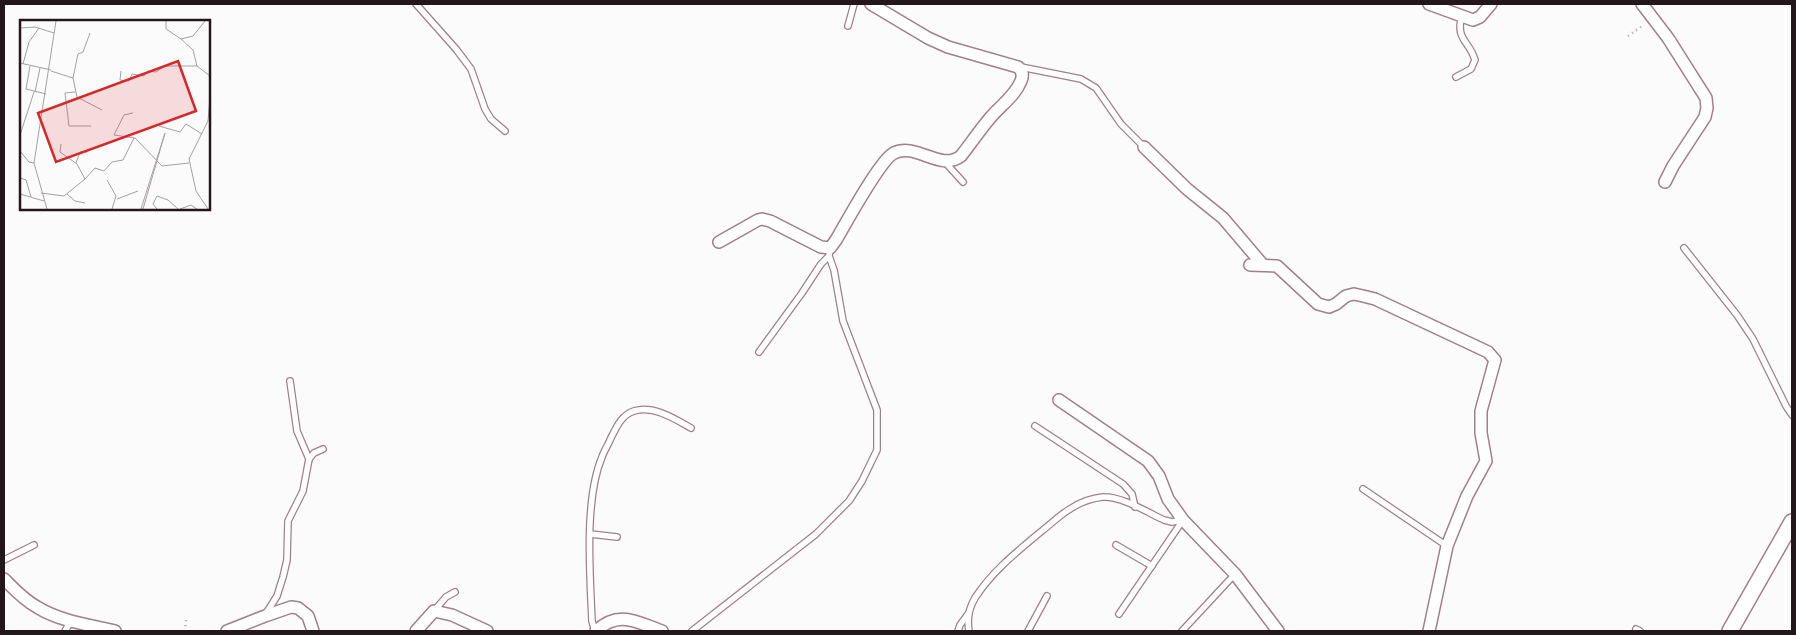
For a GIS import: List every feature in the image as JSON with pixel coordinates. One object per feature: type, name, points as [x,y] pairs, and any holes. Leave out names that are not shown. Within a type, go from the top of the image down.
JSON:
[{"type":"street","points":[[719,242],[762,218],[829,252],[880,169],[893,153],[901,151],[912,152],[944,161],[951,161],[961,156],[990,117],[1014,92],[1021,81],[1022,74],[1018,67],[948,47],[928,38],[871,4]]},
{"type":"street","points":[[1429,4],[1477,20],[1491,4]]},
{"type":"street","points":[[1642,4],[1668,38],[1706,98],[1707,108],[1705,116],[1665,182]]},
{"type":"street","points":[[1144,147],[1187,189],[1222,218],[1263,265]]},
{"type":"street","points":[[1250,265],[1276,266],[1318,304],[1329,307],[1346,296],[1354,294],[1375,299],[1488,352],[1496,360],[1481,411],[1481,433],[1486,461],[1467,496],[1447,546],[1429,631]]},
{"type":"street","points":[[1059,400],[1148,461],[1158,476],[1168,499],[1183,520],[1235,574],[1278,631]]},
{"type":"street","points":[[1730,631],[1792,523]]},
{"type":"street","points":[[4,579],[36,607],[71,620],[115,631]]},
{"type":"street","points":[[227,631],[286,609],[298,608],[308,616],[313,631]]},
{"type":"street","points":[[416,631],[434,611],[452,615],[487,631]]},
{"type":"street","points":[[595,631],[605,623],[622,618],[662,631]]},
{"type":"lane","points":[[416,4],[471,69],[485,109],[491,119],[505,131]]},
{"type":"lane","points":[[848,26],[854,4]]},
{"type":"lane","points":[[1456,77],[1471,69],[1475,60],[1460,33],[1462,15]]},
{"type":"lane","points":[[1018,67],[1082,79],[1096,88],[1121,124],[1144,147]]},
{"type":"lane","points":[[944,161],[964,182]]},
{"type":"lane","points":[[1684,248],[1753,339],[1792,415]]},
{"type":"lane","points":[[759,352],[829,252]]},
{"type":"lane","points":[[692,631],[816,534],[835,516],[849,501],[862,481],[877,450],[876,410],[843,321],[829,252]]},
{"type":"lane","points":[[290,381],[297,432],[309,459]]},
{"type":"lane","points":[[595,631],[592,621],[590,534],[594,484],[602,457],[617,425],[627,414],[636,410],[665,414],[692,428]]},
{"type":"lane","points":[[1035,426],[1123,484],[1132,494],[1135,507]]},
{"type":"lane","points":[[265,616],[276,596],[283,577],[287,560],[288,521],[303,491],[309,459],[322,448]]},
{"type":"lane","points":[[1363,489],[1447,546]]},
{"type":"lane","points":[[970,631],[968,623],[969,613],[974,599],[988,580],[1069,509],[1082,502],[1103,497],[1118,498],[1164,520],[1172,522],[1183,520]]},
{"type":"lane","points":[[1119,614],[1183,520]]},
{"type":"lane","points":[[590,534],[617,537]]},
{"type":"lane","points":[[4,560],[34,544]]},
{"type":"lane","points":[[1116,545],[1152,566]]},
{"type":"lane","points":[[1182,631],[1235,574]]},
{"type":"lane","points":[[434,611],[446,596],[455,592]]},
{"type":"lane","points":[[1028,631],[1047,596]]},
{"type":"lane","points":[[958,631],[969,613]]},
{"type":"lane","points":[[64,631],[71,620]]},
{"type":"path","points":[[1628,36],[1654,18]]},
{"type":"path","points":[[185,631],[186,620]]}]
